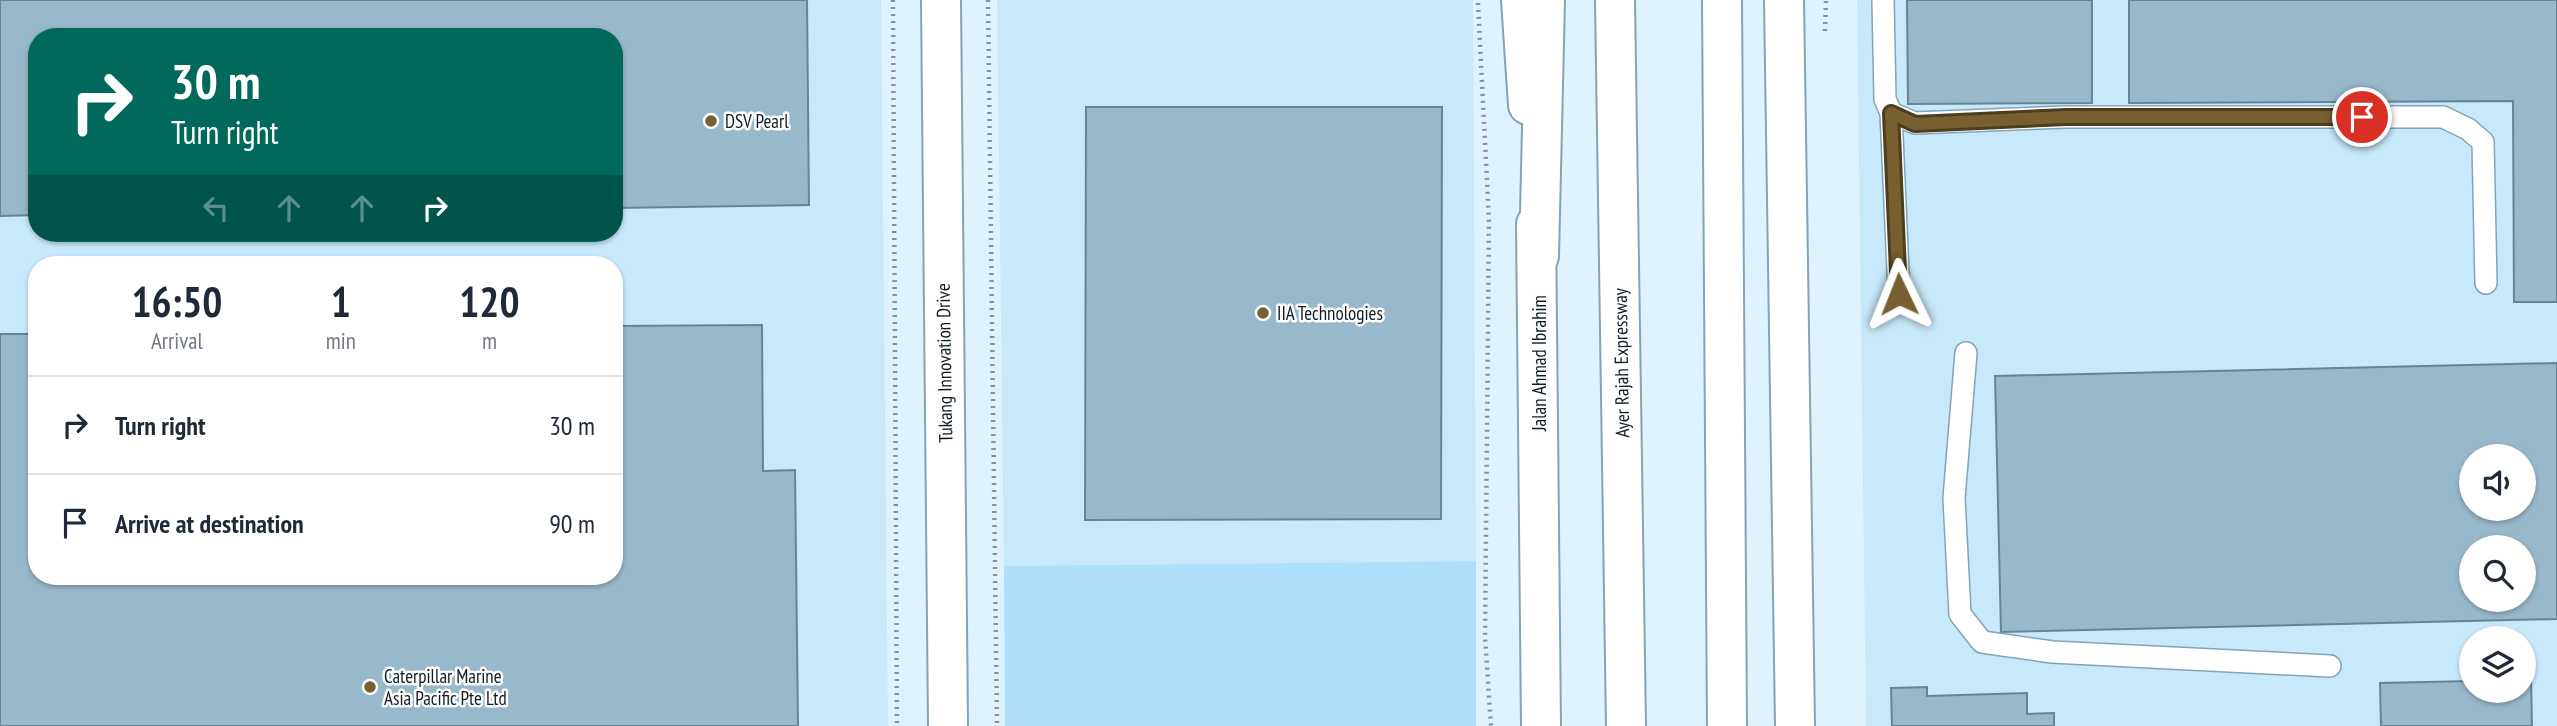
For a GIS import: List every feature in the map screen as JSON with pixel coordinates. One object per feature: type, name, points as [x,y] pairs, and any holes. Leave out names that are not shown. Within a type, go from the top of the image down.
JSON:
[{"type":"main road","name":"Tukang Innovation Drive","points":[[941,0],[948,726]]},
{"type":"main road","name":"Jalan Ahmad Ibrahim","points":[[1521,0],[1539,256],[1541,726]]},
{"type":"main road","points":[[1539,256],[1545,0]]},
{"type":"main road","name":"Ayer Rajah Expressway","points":[[1615,0],[1626,726]]},
{"type":"main road","points":[[1722,0],[1727,726]]},
{"type":"main road","points":[[1784,0],[1795,726]]},
{"type":"lane","points":[[1883,0],[1885,99],[1891,113],[1899,294]]},
{"type":"lane","points":[[1891,113],[1915,124],[2066,117],[2443,117],[2468,129],[2483,142],[2486,283]]},
{"type":"lane","points":[[1966,353],[1954,498],[1960,614],[1982,642],[2052,652],[2330,666]]},
{"type":"path","points":[[893,0],[897,726]]},
{"type":"path","points":[[988,0],[997,726]]},
{"type":"path","points":[[1478,3],[1489,220],[1485,637],[1491,726]]},
{"type":"shaded area","points":[[0,0],[881,0],[888,726],[0,726]]},
{"type":"shaded area","points":[[997,0],[1473,0],[1476,561],[1004,566]]},
{"type":"shaded area","points":[[1857,0],[2557,0],[2557,726],[1866,726]]},
{"type":"shaded area","points":[[1476,561],[1476,726],[1005,726],[1004,566]]},
{"type":"building","name":"DSV Pearl","points":[[0,0],[807,0],[809,205],[623,208],[623,28],[28,28],[28,215],[0,216]]},
{"type":"building","points":[[1907,0],[2092,0],[2092,103],[1908,104]]},
{"type":"building","points":[[2129,0],[2557,0],[2557,302],[2514,302],[2513,101],[2129,103]]},
{"type":"building","name":"IIA Technologies","points":[[1086,107],[1442,107],[1441,519],[1085,520]]},
{"type":"building","points":[[762,325],[763,471],[795,470],[798,726],[0,726],[0,334],[28,334],[28,585],[623,585],[623,326]]},
{"type":"building","points":[[2557,363],[2557,619],[2001,632],[1995,376]]},
{"type":"building","points":[[2459,681],[2459,703],[2532,703],[2532,726],[2381,726],[2380,683]]},
{"type":"building","points":[[1927,687],[1927,696],[2027,693],[2027,714],[2054,713],[2054,726],[1892,726],[1891,688]]},
{"type":"place","name":"DSV Pearl","points":[[711,121]]},
{"type":"place","name":"IIA Technologies","points":[[1263,313]]},
{"type":"place","name":"Caterpillar Marine Asia Pacific Pte Ltd","points":[[370,687]]},
{"type":"route","points":[[1899,294],[1891,113],[1915,124],[2066,117],[2362,117]]}]
